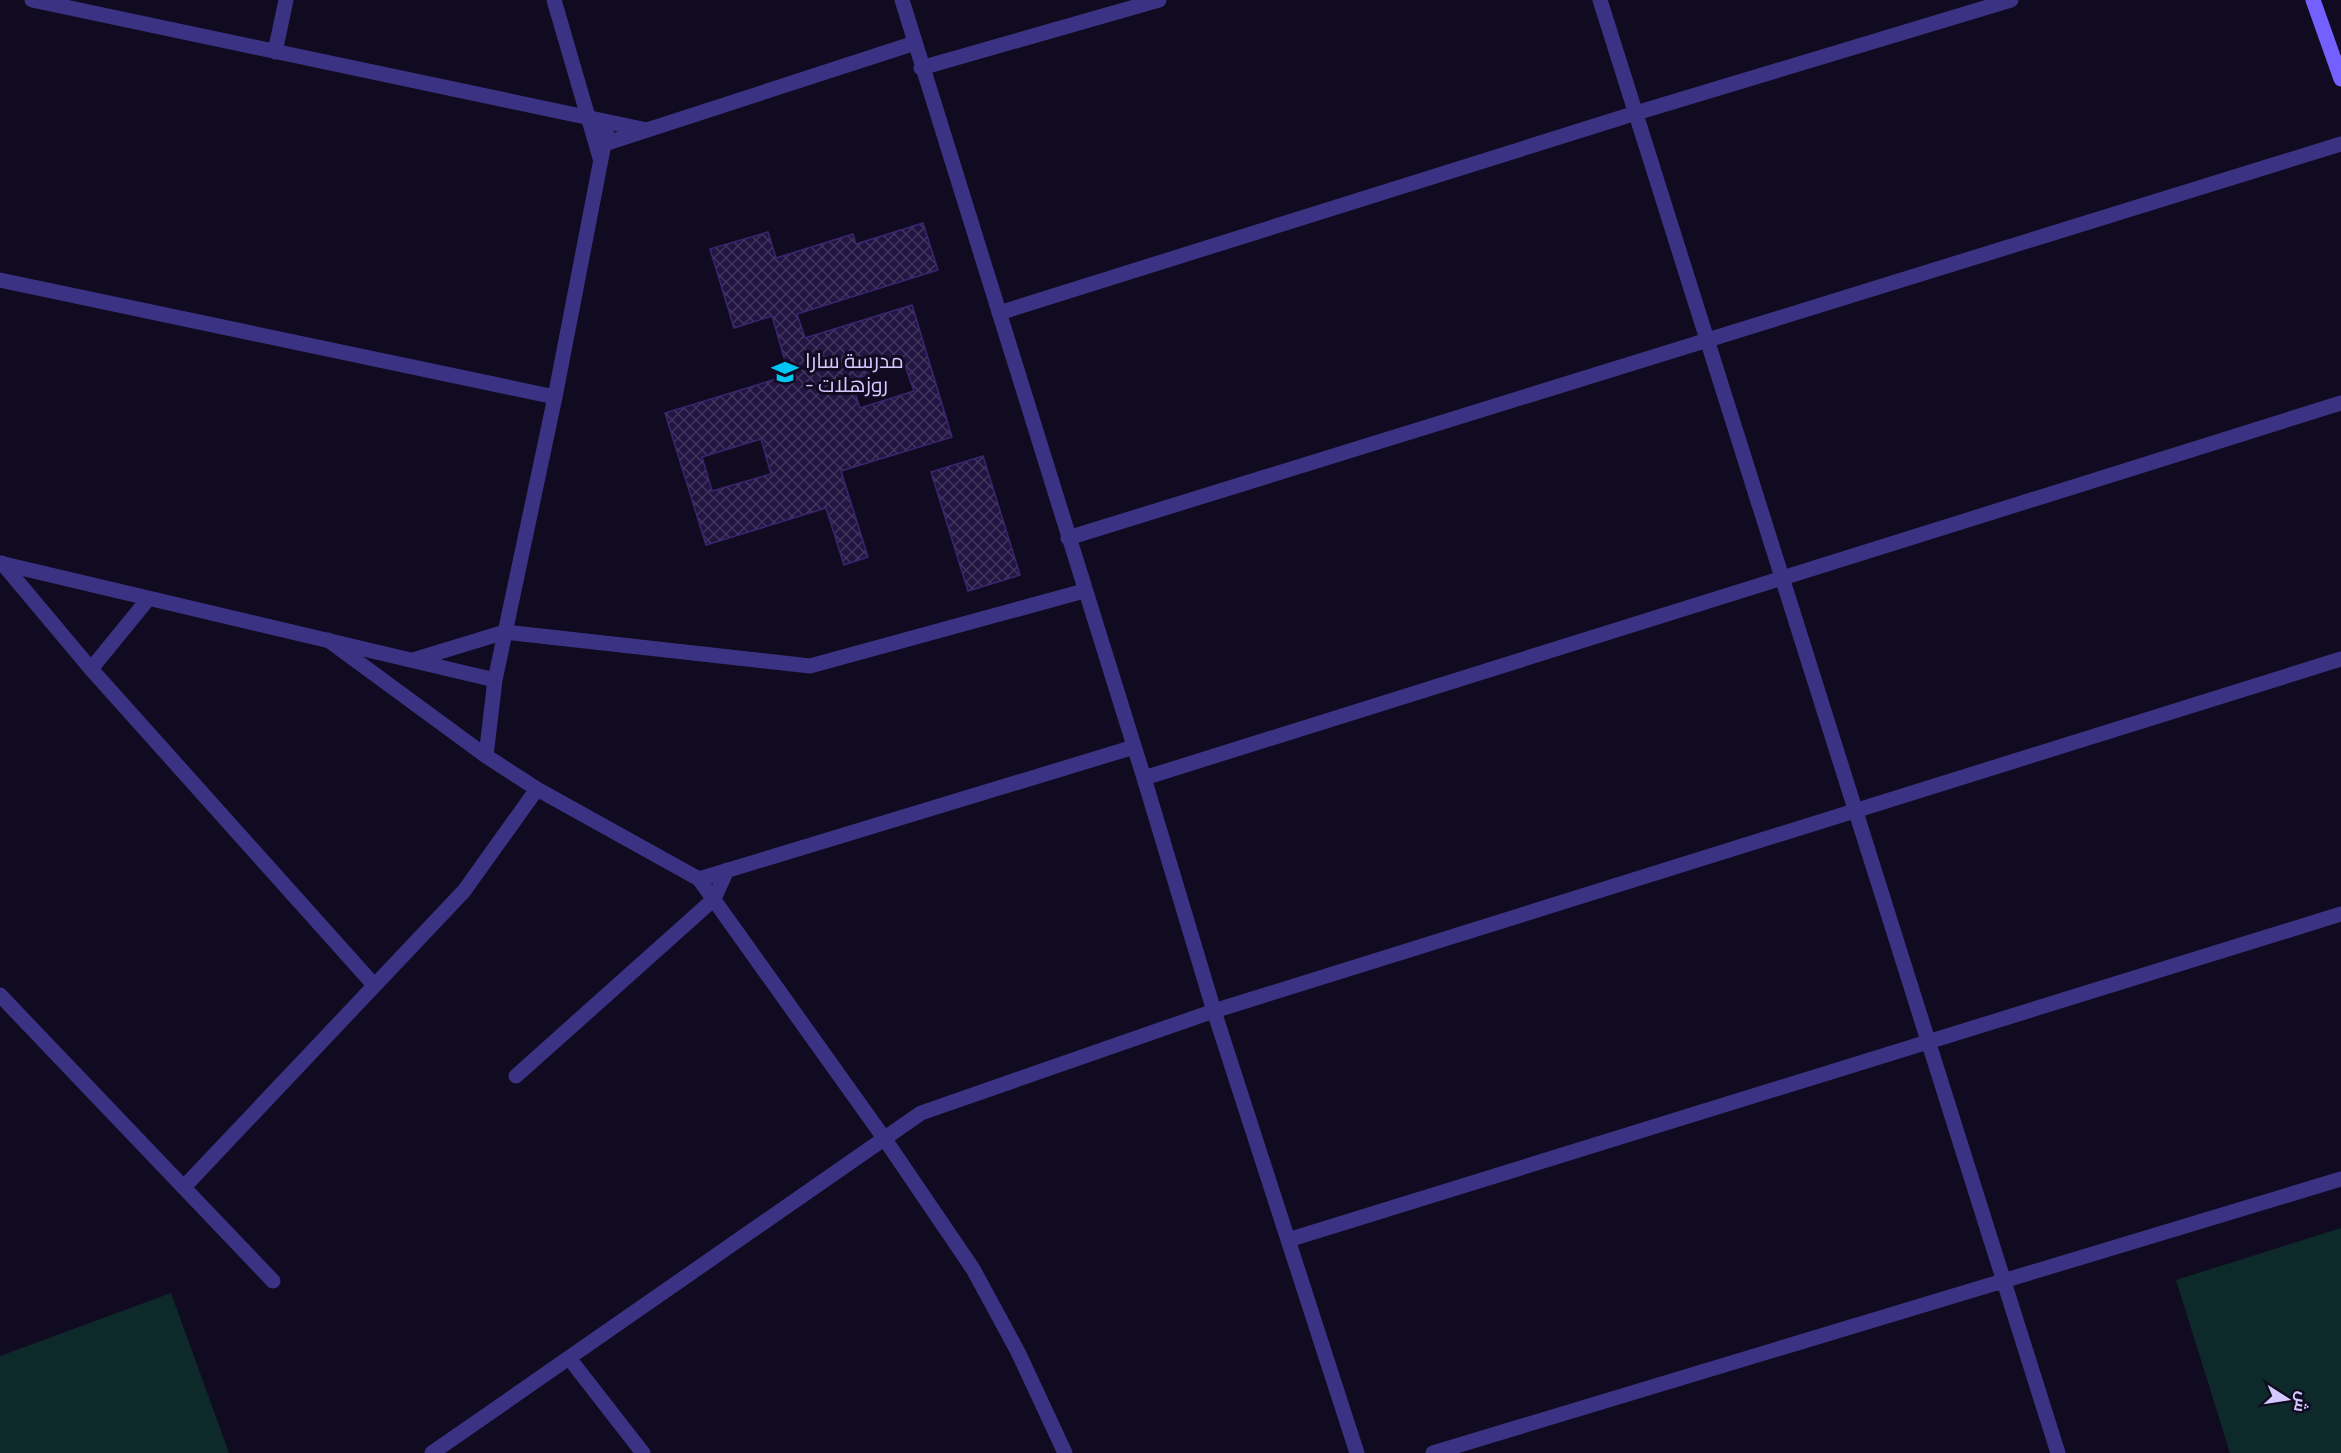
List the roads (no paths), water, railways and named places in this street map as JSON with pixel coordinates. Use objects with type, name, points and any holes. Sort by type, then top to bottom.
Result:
[{"type":"main road","points":[[2313,0],[2341,79]]},
{"type":"street","points":[[32,0],[647,130]]},
{"type":"street","points":[[275,52],[286,0]]},
{"type":"street","points":[[554,0],[600,160]]},
{"type":"street","points":[[902,0],[921,68],[1144,778],[1214,1011],[1357,1453]]},
{"type":"street","points":[[921,68],[1159,0]]},
{"type":"street","points":[[1600,0],[2058,1453]]},
{"type":"street","points":[[999,314],[1636,113],[2011,0]]},
{"type":"street","points":[[604,144],[915,43]]},
{"type":"street","points":[[486,756],[495,680],[555,397],[608,123]]},
{"type":"street","points":[[1068,538],[2341,144]]},
{"type":"street","points":[[0,280],[555,397]]},
{"type":"street","points":[[1144,778],[2341,403]]},
{"type":"street","points":[[1,563],[495,680]]},
{"type":"street","points":[[1,563],[91,669],[374,985]]},
{"type":"street","points":[[413,660],[505,632],[810,666],[1084,591]]},
{"type":"street","points":[[91,669],[149,598]]},
{"type":"street","points":[[328,640],[486,756],[537,789],[699,879],[884,1138],[973,1269],[1018,1352],[1065,1453]]},
{"type":"street","points":[[432,1453],[921,1113],[1214,1011],[2341,659]]},
{"type":"street","points":[[699,879],[1134,747]]},
{"type":"street","points":[[184,1187],[464,891],[537,789]]},
{"type":"street","points":[[516,1076],[714,899],[727,870]]},
{"type":"street","points":[[1288,1240],[2341,914]]},
{"type":"street","points":[[0,995],[273,1281]]},
{"type":"street","points":[[1433,1453],[2341,1179]]},
{"type":"street","points":[[569,1358],[643,1453]]},
{"type":"place","name":"مدرسة سارا - روزهلات","points":[[785,372]]}]
